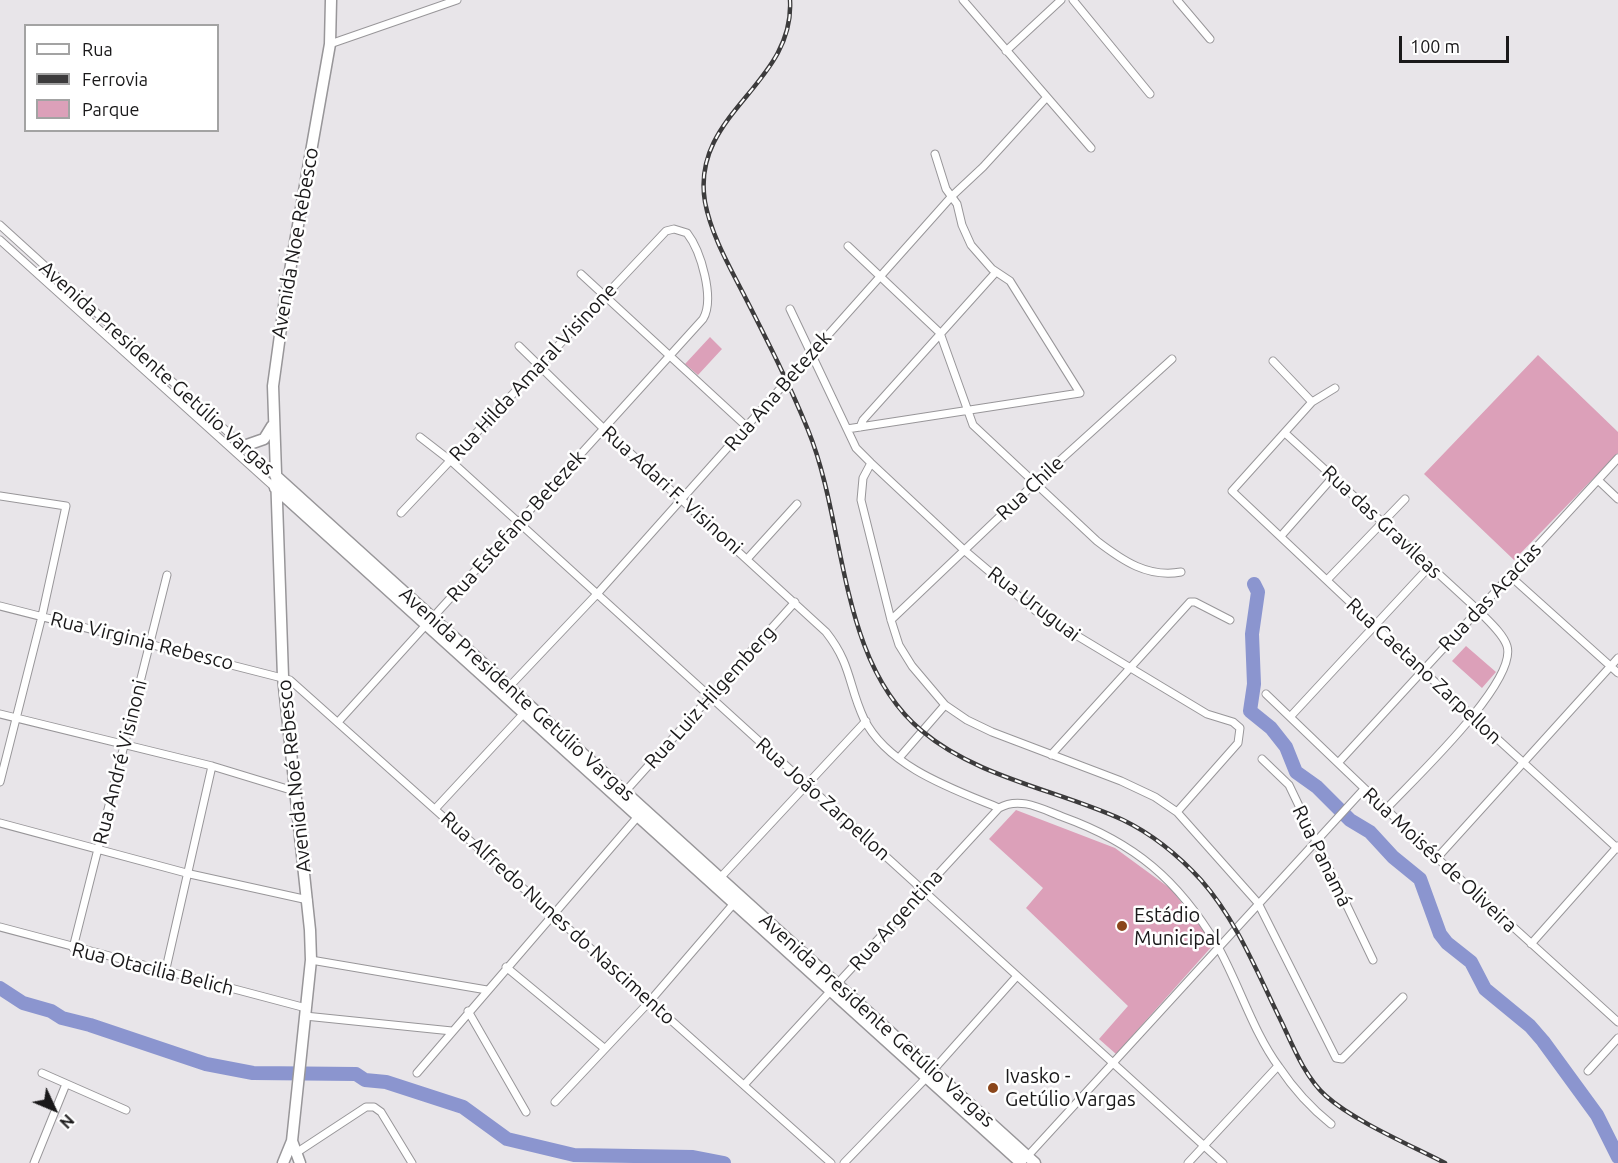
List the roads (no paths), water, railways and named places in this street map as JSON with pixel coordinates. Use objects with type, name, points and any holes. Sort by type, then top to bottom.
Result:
[{"type":"main road","name":"Avenida Noe Rebesco","points":[[275,488],[273,386],[285,298],[330,44],[331,0]]},
{"type":"main road","points":[[243,446],[264,439],[272,426]]},
{"type":"main road","name":"Avenida Presidente Getúlio Vargas","points":[[275,475],[430,622]]},
{"type":"main road","name":"Avenida Presidente Getúlio Vargas","points":[[275,488],[506,690],[1025,1162]]},
{"type":"main road","name":"Avenida Noé Rebesco","points":[[275,488],[283,677],[308,900],[311,960],[292,1141]]},
{"type":"main road","name":"Avenida Presidente Getúlio Vargas","points":[[641,813],[720,878],[737,900]]},
{"type":"main road","points":[[292,1141],[298,1158]]},
{"type":"main road","points":[[284,1163],[292,1141]]},
{"type":"street","points":[[330,44],[457,0]]},
{"type":"street","points":[[963,0],[1091,148]]},
{"type":"street","points":[[1006,51],[1061,0]]},
{"type":"street","points":[[1073,0],[1150,94]]},
{"type":"street","points":[[1177,0],[1210,39]]},
{"type":"street","name":"Rua Ana Betezek","points":[[506,690],[682,500],[810,352],[952,196],[983,167],[1047,97]]},
{"type":"street","points":[[847,429],[1080,393],[1010,281],[996,272],[971,245],[952,196],[946,189],[935,154]]},
{"type":"street","name":"Avenida Presidente Getúlio Vargas","points":[[0,225],[275,475]]},
{"type":"street","name":"Rua Hilda Amaral Visinone","points":[[401,513],[603,295],[666,231],[674,229],[687,233],[695,246],[708,293],[708,306],[703,319]]},
{"type":"street","name":"Avenida Presidente Getúlio Vargas","points":[[0,240],[275,488]]},
{"type":"street","points":[[848,246],[940,333],[973,425],[1097,541],[1120,558],[1153,574],[1181,572]]},
{"type":"street","points":[[860,427],[862,420],[996,272]]},
{"type":"street","points":[[580,274],[747,427]]},
{"type":"street","name":"Rua Uruguai","points":[[790,309],[856,448],[964,550],[1054,623],[1207,714],[1233,722],[1240,729],[1238,743],[1177,812]]},
{"type":"street","name":"Rua Estefano Betezek","points":[[339,721],[703,319]]},
{"type":"street","name":"Rua Adari F. Visinoni","points":[[519,346],[603,428],[748,558],[826,632],[847,663],[866,721]]},
{"type":"street","name":"Rua Chile","points":[[891,620],[1035,483],[1172,359]]},
{"type":"street","points":[[1273,361],[1312,402]]},
{"type":"street","points":[[155,380],[162,372]]},
{"type":"street","points":[[1285,433],[1312,402],[1335,388]]},
{"type":"street","name":"Rua das Gravileas","points":[[1285,433],[1478,610],[1504,638],[1508,647],[1508,657],[1496,686],[1473,716],[1386,809]]},
{"type":"street","name":"Rua Caetano Zarpellon","points":[[1285,433],[1232,491],[1422,671],[1618,847]]},
{"type":"street","name":"Rua João Zarpellon","points":[[420,437],[451,461],[1223,1163]]},
{"type":"street","name":"Rua das Acacias","points":[[1338,763],[1618,458]]},
{"type":"street","points":[[871,463],[863,478],[861,500],[891,620],[900,645],[912,666],[945,705],[992,732],[1121,781],[1155,797],[1177,812],[1258,903],[1333,1054],[1342,1059],[1403,997]]},
{"type":"street","points":[[1281,536],[1333,477]]},
{"type":"street","points":[[1598,480],[1618,499]]},
{"type":"street","points":[[0,496],[66,506],[42,616],[0,782]]},
{"type":"street","points":[[1327,580],[1405,499]]},
{"type":"street","points":[[748,558],[797,504]]},
{"type":"street","points":[[1290,717],[1430,566]]},
{"type":"street","name":"Rua André Visinoni","points":[[73,948],[167,575]]},
{"type":"street","points":[[1510,576],[1618,673]]},
{"type":"street","name":"Rua Luiz Hilgemberg","points":[[622,796],[795,602]]},
{"type":"street","points":[[1051,755],[1190,602],[1195,602],[1230,620]]},
{"type":"street","name":"Rua Virginia Rebesco","points":[[0,606],[283,677]]},
{"type":"street","points":[[1437,858],[1618,658]]},
{"type":"street","name":"Rua Alfredo Nunes do Nascimento","points":[[283,677],[298,686],[339,721],[831,1163]]},
{"type":"street","name":"Rua Moisés de Oliveira","points":[[1266,694],[1437,858],[1618,1022]]},
{"type":"street","points":[[899,758],[945,705]]},
{"type":"street","points":[[436,808],[527,709]]},
{"type":"street","points":[[0,714],[212,766],[294,791]]},
{"type":"street","points":[[720,878],[866,721],[899,758],[930,780],[999,808],[1008,803],[1030,805],[1076,822],[1134,850],[1172,884],[1217,946],[1278,1066],[1314,1110],[1331,1124]]},
{"type":"street","name":"Rua Panamá","points":[[1263,759],[1289,785],[1373,960]]},
{"type":"street","points":[[165,973],[190,874],[212,766]]},
{"type":"street","points":[[1025,1162],[1217,946],[1364,789]]},
{"type":"street","name":"Rua Argentina","points":[[744,1085],[999,808]]},
{"type":"street","points":[[417,1073],[468,1011],[641,813]]},
{"type":"street","points":[[0,822],[190,874],[308,900]]},
{"type":"street","points":[[1531,944],[1618,847]]},
{"type":"street","points":[[555,1102],[650,1000],[737,900]]},
{"type":"street","name":"Rua Otacilia Belich","points":[[0,927],[305,1012],[452,1031]]},
{"type":"street","points":[[311,960],[487,990]]},
{"type":"street","points":[[506,967],[604,1048]]},
{"type":"street","points":[[844,1163],[930,1074],[1017,976]]},
{"type":"street","points":[[468,1011],[526,1112]]},
{"type":"street","points":[[1588,1071],[1618,1038]]},
{"type":"street","points":[[1188,1163],[1278,1066]]},
{"type":"street","points":[[42,1072],[126,1110]]},
{"type":"street","points":[[33,1163],[66,1084]]},
{"type":"street","points":[[298,1158],[366,1107],[374,1107],[381,1112],[412,1163]]},
{"type":"waterway","points":[[1254,584],[1258,592],[1252,634],[1254,684],[1250,711],[1271,728],[1286,747],[1296,772],[1317,787],[1350,820],[1370,832],[1393,857],[1420,879],[1440,934],[1447,943],[1471,962],[1485,989],[1530,1026],[1543,1041],[1597,1115],[1618,1157]]},
{"type":"waterway","points":[[0,988],[23,1003],[51,1011],[62,1018],[90,1025],[206,1064],[253,1073],[356,1074],[365,1080],[386,1082],[463,1107],[507,1139],[574,1155],[693,1157],[724,1163]]},
{"type":"railway","points":[[790,0],[787,29],[777,55],[727,121],[713,145],[705,171],[705,202],[711,226],[721,249],[777,361],[808,430],[821,467],[859,630],[874,667],[894,702],[922,731],[944,747],[993,772],[1123,820],[1155,839],[1184,862],[1214,896],[1237,931],[1312,1081],[1326,1096],[1351,1114],[1445,1163]]},
{"type":"place","name":"Estádio Municipal","points":[[1122,926]]},
{"type":"place","name":"Ivasko - Getúlio Vargas","points":[[993,1088]]}]
